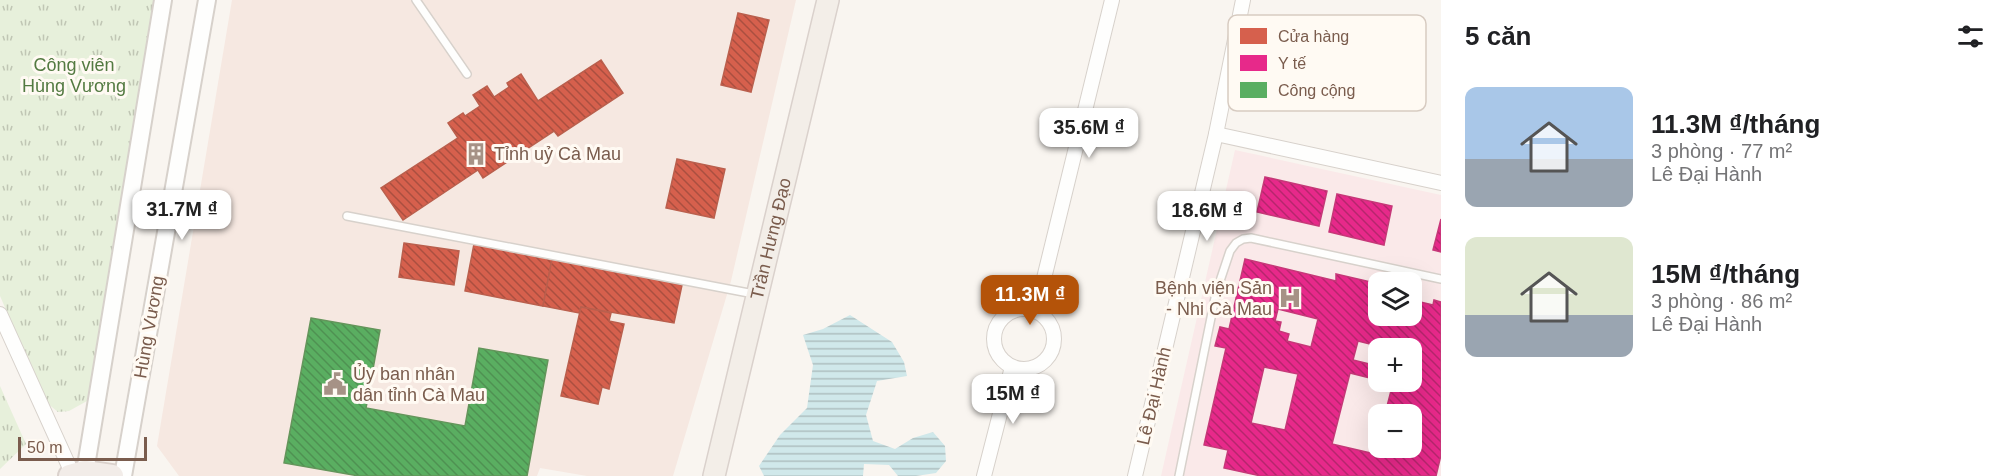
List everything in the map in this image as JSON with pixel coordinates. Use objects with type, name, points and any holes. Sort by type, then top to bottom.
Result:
[{"type":"highway","points":[[76,474],[112,476]]},
{"type":"main road","name":"Trần Hưng Đạo","points":[[714,476],[828,0]]},
{"type":"street","points":[[76,474],[163,0]]},
{"type":"street","name":"Hùng Vương","points":[[123,476],[207,0]]},
{"type":"street","points":[[1036,311],[1112,0]]},
{"type":"street","name":"Lê Đại Hành","points":[[1240,15],[1243,0]]},
{"type":"street","name":"Lê Đại Hành","points":[[1135,476],[1228,74]]},
{"type":"street","points":[[1216,134],[1441,183]]},
{"type":"street","points":[[1021,309],[1036,311],[1052,325],[1054,346],[1049,356],[1040,365],[1030,369],[1012,367],[997,353],[994,343],[995,332],[1006,315],[1021,309]]},
{"type":"street","points":[[2,322],[76,474]]},
{"type":"street","points":[[984,476],[1012,367]]},
{"type":"lane","points":[[416,0],[467,74]]},
{"type":"lane","points":[[347,216],[756,295]]},
{"type":"lane","points":[[1179,476],[1216,293],[1230,251],[1236,243],[1251,238],[1441,279]]},
{"type":"shaded area","points":[[232,0],[796,0],[731,281],[673,476],[587,476],[540,468],[537,476],[179,476],[157,446]]},
{"type":"shaded area","name":"Bệnh viện Sản - Nhi Cà Mau","points":[[1235,150],[1441,195],[1441,476],[1161,476]]},
{"type":"green space","name":"Công viên Hùng Vương","points":[[0,0],[164,0],[87,401],[69,411],[58,412],[47,403],[0,296]]},
{"type":"green space","points":[[0,386],[26,444],[0,469]]},
{"type":"water","points":[[850,315],[892,342],[904,362],[907,376],[877,381],[866,415],[873,441],[895,449],[913,438],[933,432],[945,446],[946,461],[936,473],[916,476],[898,476],[889,465],[864,464],[863,476],[764,476],[759,466],[780,435],[807,408],[813,365],[803,335],[823,329]]},
{"type":"building: Cửa hàng","points":[[738,13],[769,20],[751,92],[721,85]]},
{"type":"building: Cửa hàng","name":"Tỉnh uỷ Cà Mau","points":[[601,60],[623,93],[558,136],[554,131],[483,178],[478,170],[403,220],[381,188],[458,138],[448,123],[480,106],[473,95],[487,86],[494,97],[509,87],[507,83],[521,74],[538,101]]},
{"type":"building: Cửa hàng","points":[[677,159],[725,169],[714,218],[666,208]]},
{"type":"building: Cửa hàng","points":[[404,243],[459,251],[454,285],[399,277]]},
{"type":"building: Cửa hàng","points":[[474,244],[552,259],[543,306],[465,291]]},
{"type":"building: Cửa hàng","points":[[552,259],[682,285],[674,323],[581,307],[579,313],[543,306]]},
{"type":"building: Cửa hàng","points":[[581,307],[611,313],[609,321],[624,324],[609,389],[602,387],[598,404],[561,396]]},
{"type":"building: Y tế","points":[[1265,177],[1327,191],[1319,226],[1257,212]]},
{"type":"building: Y tế","points":[[1337,194],[1392,206],[1384,245],[1329,232]]},
{"type":"building: Y tế","points":[[1441,219],[1441,252],[1433,250]]},
{"type":"building: Y tế","points":[[1245,259],[1336,281],[1336,274],[1368,281],[1368,326],[1422,326],[1422,302],[1433,305],[1434,300],[1441,302],[1441,455],[1436,476],[1261,476],[1224,468],[1228,450],[1204,445],[1226,348],[1215,346],[1220,327],[1229,329]],"holes":[[[1278,309],[1318,319],[1311,347],[1287,341],[1289,334],[1279,331],[1281,322],[1275,321]],[[1368,338],[1422,338],[1422,392],[1391,392],[1388,404],[1422,404],[1422,458],[1368,458],[1368,452],[1332,444],[1350,373],[1368,378],[1368,364],[1353,360],[1358,341],[1368,344]],[[1264,367],[1298,374],[1285,430],[1251,423]]]},
{"type":"building: Công cộng","name":"Ủy ban nhân dân tỉnh Cà Mau","points":[[311,318],[380,330],[366,408],[465,426],[479,348],[548,360],[527,476],[359,476],[284,463]]},
{"type":"place","name":"Tỉnh uỷ Cà Mau","points":[[476,154]]},
{"type":"place","name":"Bệnh viện Sản - Nhi Cà Mau","points":[[1290,298]]},
{"type":"place","name":"Ủy ban nhân dân tỉnh Cà Mau","points":[[335,384]]}]
